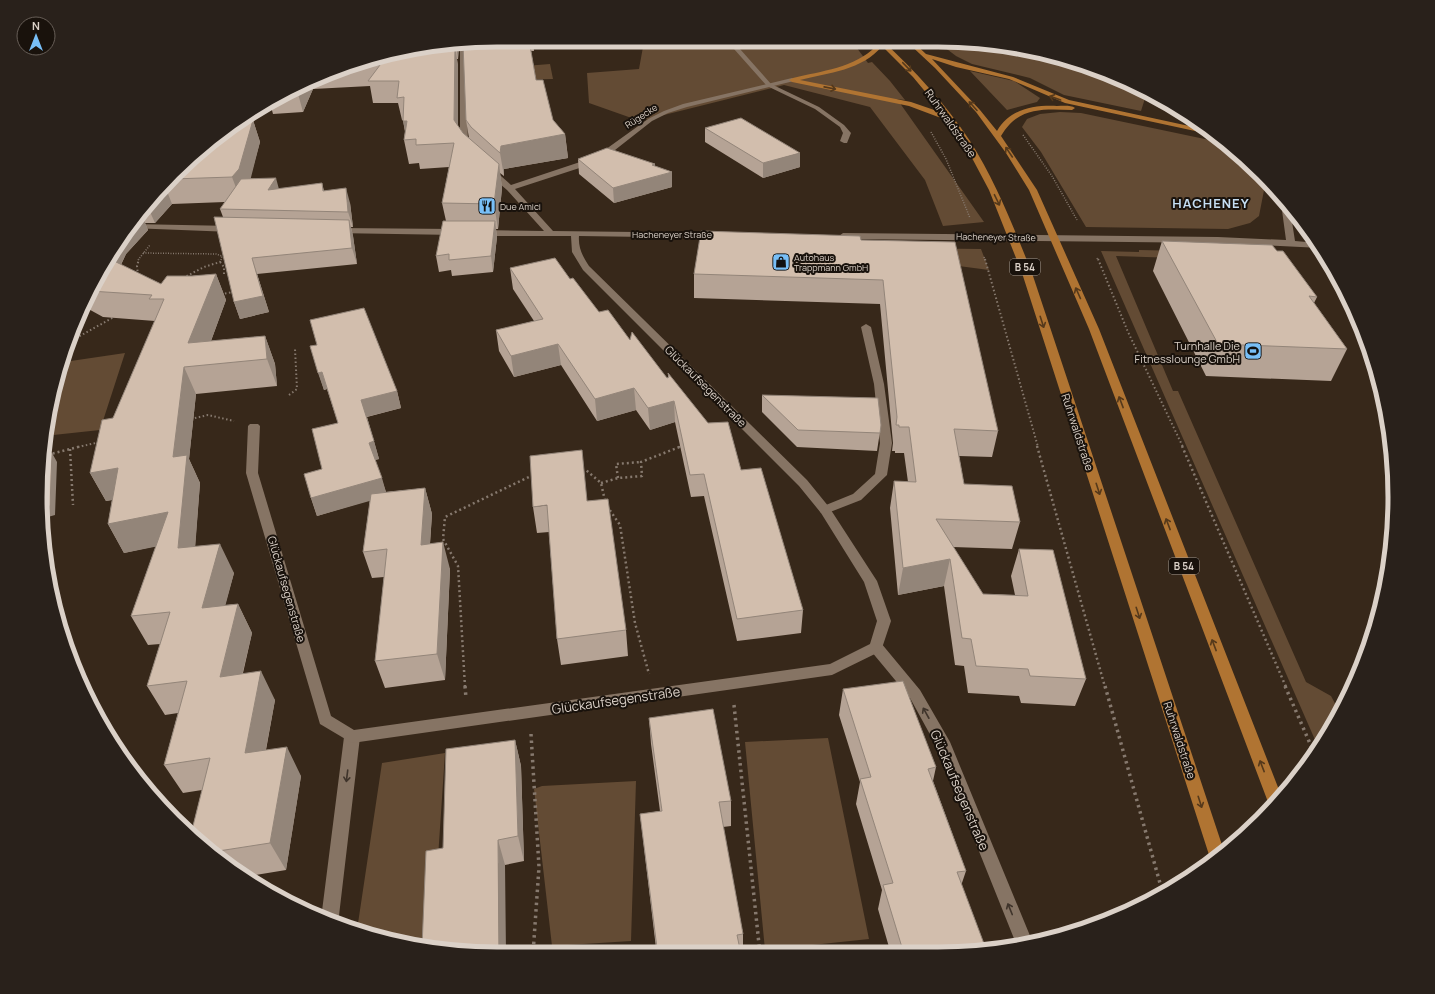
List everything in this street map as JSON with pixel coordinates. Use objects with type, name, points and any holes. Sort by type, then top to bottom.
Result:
[{"type":"highway","points":[[792,80],[840,68],[867,57],[878,47]]},
{"type":"highway","name":"Ruhrwaldstraße","points":[[885,47],[925,86],[967,142],[1009,225],[1027,273],[1215,851]]},
{"type":"highway","name":"Ruhrwaldstraße","points":[[916,47],[968,100],[998,136],[1033,190],[1094,329],[1274,796]]},
{"type":"highway","points":[[919,50],[943,61],[1025,83],[1054,98],[1198,130]]},
{"type":"highway","points":[[792,80],[911,104],[940,114],[952,121]]},
{"type":"highway","points":[[998,136],[1002,127],[1010,118],[1032,109],[1054,107],[1107,111]]},
{"type":"street","points":[[735,47],[769,85],[828,116],[842,126],[847,134],[844,141]]},
{"type":"street","points":[[462,49],[460,62],[464,143],[471,153]]},
{"type":"street","name":"Rügecke","points":[[510,188],[598,160],[650,120],[666,112],[684,106],[792,80]]},
{"type":"street","points":[[482,163],[510,188],[551,234]]},
{"type":"street","points":[[1286,213],[1291,243]]},
{"type":"street","points":[[138,226],[244,229]]},
{"type":"street","name":"Hacheneyer Straße","points":[[325,231],[724,235]]},
{"type":"street","name":"Glückaufsegenstraße","points":[[254,426],[252,473],[325,720],[352,738],[832,669],[876,647],[884,621],[870,581],[825,510],[803,483],[586,268],[578,255],[574,244],[575,234]]},
{"type":"street","name":"Hacheneyer Straße","points":[[833,236],[1130,238],[1291,243],[1311,245]]},
{"type":"street","points":[[825,510],[857,497],[881,475],[886,443],[879,384],[866,327]]},
{"type":"street","name":"Glückaufsegenstraße","points":[[876,647],[915,694],[945,748],[1022,939]]},
{"type":"street","points":[[331,915],[352,738]]},
{"type":"path","points":[[911,104],[912,111],[924,121],[943,153],[962,195],[972,222]]},
{"type":"path","points":[[1019,129],[1037,152],[1057,184],[1079,225]]},
{"type":"path","points":[[141,279],[136,270],[138,262],[143,253],[166,227]]},
{"type":"path","points":[[143,253],[220,255],[222,256],[220,262]]},
{"type":"path","points":[[1094,253],[1128,332],[1176,432],[1312,747]]},
{"type":"path","points":[[984,256],[1161,888]]},
{"type":"path","points":[[220,262],[224,267],[224,275]]},
{"type":"path","points":[[181,279],[204,267],[220,262]]},
{"type":"path","points":[[220,294],[240,291]]},
{"type":"path","points":[[76,339],[116,316]]},
{"type":"path","points":[[289,395],[297,390],[295,349]]},
{"type":"path","points":[[185,420],[208,415],[254,426]]},
{"type":"path","points":[[49,454],[101,442]]},
{"type":"path","points":[[618,478],[616,464],[641,462],[678,446],[686,445]]},
{"type":"path","points":[[70,449],[73,505]]},
{"type":"path","points":[[601,483],[618,478],[642,476],[641,462]]},
{"type":"path","points":[[579,471],[586,470],[601,483],[603,499],[620,524],[635,623],[646,658],[650,678]]},
{"type":"path","points":[[466,704],[458,566],[443,539],[446,517],[530,475],[537,475]]},
{"type":"path","points":[[732,684],[759,947]]},
{"type":"path","points":[[529,712],[539,867],[533,947]]},
{"type":"shaded area","points":[[643,47],[856,47],[868,63],[872,62],[905,100],[897,99],[984,222],[943,226],[925,180],[870,107],[784,85],[640,121],[589,103],[587,73],[639,69]]},
{"type":"shaded area","points":[[944,47],[997,51],[1054,62],[1110,81],[1145,97],[1141,111],[1064,95],[1030,78],[972,64],[956,56]]},
{"type":"shaded area","points":[[550,64],[553,79],[506,80],[525,66]]},
{"type":"shaded area","points":[[970,71],[1014,81],[1040,98],[1037,102],[1007,110]]},
{"type":"shaded area","points":[[1060,112],[1081,113],[1213,141],[1235,159],[1264,188],[1259,216],[1250,223],[1228,229],[1086,227],[1041,152],[1022,127],[1027,119],[1040,114]]},
{"type":"shaded area","points":[[895,248],[981,249],[989,270],[951,265]]},
{"type":"shaded area","points":[[1139,250],[1285,253],[1291,262],[1116,256],[1173,391],[1178,391],[1306,682],[1331,696],[1336,706],[1316,741],[1101,251],[1139,252]]},
{"type":"shaded area","points":[[125,353],[100,430],[51,435],[62,381],[68,361]]},
{"type":"shaded area","points":[[828,738],[869,939],[793,947],[765,947],[745,742]]},
{"type":"shaded area","points":[[445,753],[432,942],[381,932],[358,925],[382,763]]},
{"type":"shaded area","points":[[636,781],[631,941],[552,946],[534,789],[542,786]]},
{"type":"building","points":[[530,47],[536,80],[543,80],[553,120],[565,134],[501,146],[500,153],[471,127],[466,120],[463,48]]},
{"type":"building","points":[[455,49],[454,120],[463,133],[499,164],[494,204],[442,203],[454,143],[416,145],[416,139],[404,140],[407,121],[403,121],[404,97],[397,98],[399,81],[368,81],[380,65],[370,65],[409,56]]},
{"type":"building","points":[[741,118],[800,153],[763,163],[705,128]]},
{"type":"building","points":[[253,120],[239,169],[232,177],[179,179],[223,140]]},
{"type":"building","points":[[607,148],[655,164],[652,165],[672,172],[613,188],[578,159]]},
{"type":"building","points":[[276,178],[268,190],[322,183],[323,191],[346,188],[348,212],[220,209],[241,179]]},
{"type":"building","points":[[214,217],[349,220],[352,248],[252,258],[263,296],[234,302]]},
{"type":"building","points":[[443,221],[495,221],[491,256],[449,260],[449,254],[436,256]]},
{"type":"building","points":[[701,231],[860,236],[861,240],[955,242],[998,431],[954,429],[964,484],[1012,486],[1020,522],[936,519],[983,594],[1028,596],[1019,549],[1053,550],[1086,679],[1030,676],[1028,669],[976,666],[971,639],[962,638],[950,559],[903,568],[894,481],[916,482],[909,427],[899,427],[899,425],[896,425],[897,417],[883,280],[694,274]]},
{"type":"building","points":[[1162,241],[1272,245],[1277,251],[1283,251],[1317,297],[1309,296],[1347,349],[1218,344]]},
{"type":"building","points":[[555,258],[570,279],[573,278],[599,312],[608,310],[630,340],[632,332],[667,378],[669,377],[668,373],[708,423],[728,422],[741,470],[761,468],[803,610],[737,619],[704,474],[690,475],[674,401],[648,408],[634,388],[595,399],[558,344],[511,356],[496,330],[543,319],[510,268]]},
{"type":"building","points":[[114,261],[161,284],[167,276],[216,274],[188,343],[265,336],[267,359],[184,367],[173,457],[187,455],[178,548],[220,544],[202,608],[238,604],[220,677],[261,671],[245,753],[287,747],[270,843],[219,851],[193,828],[210,758],[164,765],[187,681],[147,686],[170,612],[131,616],[168,512],[108,524],[118,468],[90,473],[102,420],[113,418],[164,299],[149,299],[152,295],[97,291]]},
{"type":"building","points":[[364,308],[397,391],[361,400],[374,441],[369,443],[382,478],[311,498],[304,474],[322,469],[312,429],[338,423],[322,372],[318,373],[310,346],[317,345],[310,320]]},
{"type":"building","points":[[762,395],[878,398],[881,425],[880,433],[798,430]]},
{"type":"building","points":[[582,450],[587,501],[608,499],[626,630],[557,639],[547,505],[533,507],[530,456]]},
{"type":"building","points":[[52,453],[50,506],[47,507],[48,468],[49,454]]},
{"type":"building","points":[[425,488],[421,545],[443,542],[437,654],[375,661],[387,549],[363,552],[371,494]]},
{"type":"building","points":[[903,681],[936,767],[928,769],[966,871],[957,872],[984,944],[902,947],[883,885],[893,883],[860,779],[871,777],[843,689]]},
{"type":"building","points":[[713,709],[731,801],[719,802],[743,934],[737,935],[740,947],[657,947],[640,814],[662,811],[649,718]]},
{"type":"building","points":[[515,740],[518,836],[498,840],[499,947],[468,946],[422,940],[426,851],[443,848],[446,749]]},
{"type":"place","name":"Due Amici","points":[[487,206]]},
{"type":"place","name":"Autohaus Trappmann GmbH","points":[[781,262]]},
{"type":"place","name":"Turnhalle Die Fitnesslounge GmbH","points":[[1253,351]]},
{"type":"district","name":"HACHENEY","points":[[1211,203]]}]
